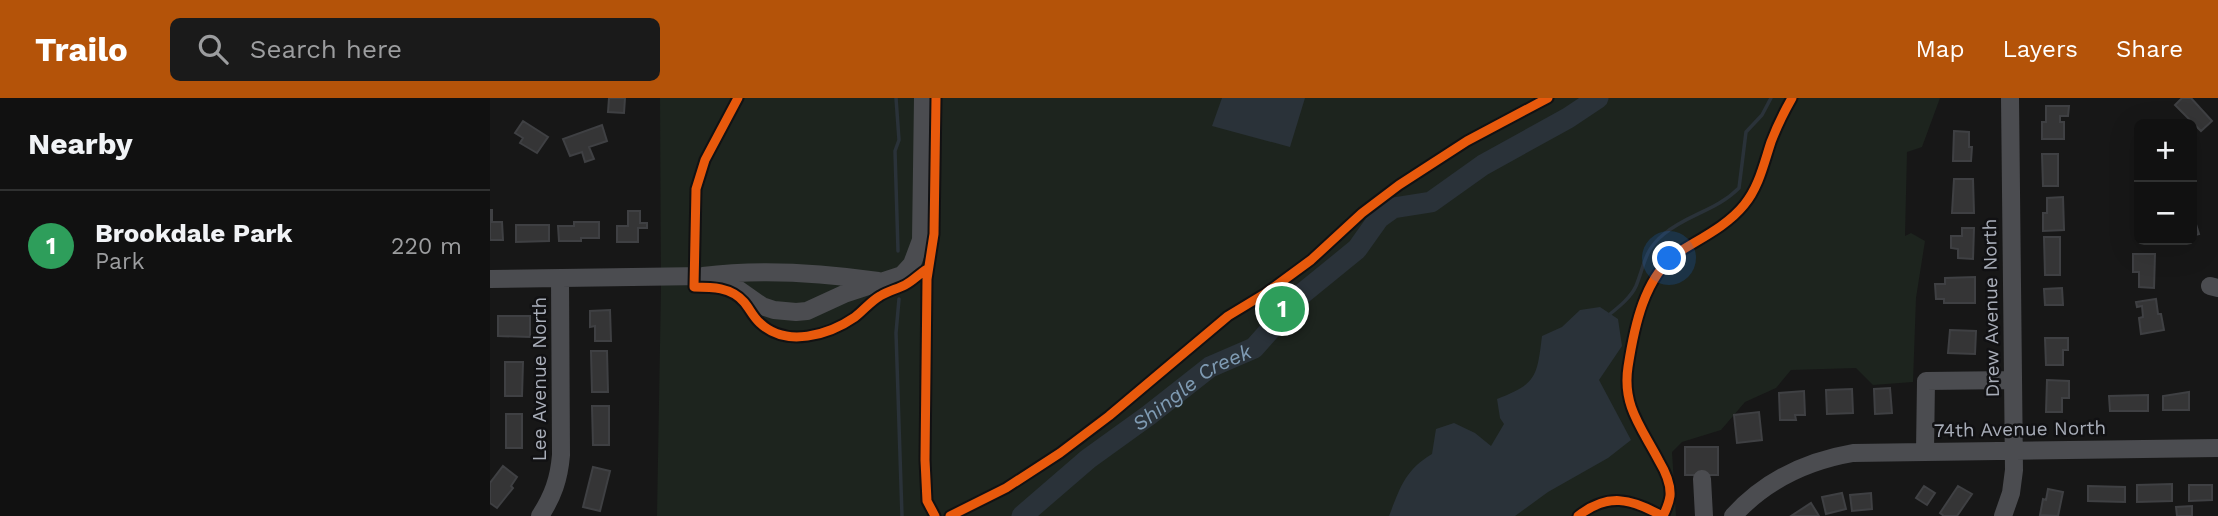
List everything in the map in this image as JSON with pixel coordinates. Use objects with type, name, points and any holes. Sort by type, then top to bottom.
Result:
[{"type":"street","points":[[703,276],[729,283],[762,306],[796,312],[902,275],[908,270],[921,240],[923,98]]},
{"type":"street","name":"Drew Avenue North","points":[[2003,516],[2014,480],[2015,450],[2010,98]]},
{"type":"street","points":[[490,279],[755,273],[827,274],[886,282]]},
{"type":"street","points":[[750,297],[748,285],[755,273]]},
{"type":"street","points":[[827,274],[836,285],[834,298]]},
{"type":"street","name":"Lee Avenue North","points":[[540,516],[559,477],[561,455],[560,279]]},
{"type":"street","points":[[1925,451],[1926,382],[2013,380]]},
{"type":"street","name":"74th Avenue North","points":[[1733,516],[1756,493],[1782,476],[1824,459],[1853,453],[2218,448]]},
{"type":"street","points":[[1702,479],[1704,516]]},
{"type":"shaded area","points":[[660,98],[1940,98],[1922,147],[1907,152],[1905,236],[1911,233],[1925,241],[1916,298],[1913,382],[1873,385],[1856,368],[1791,370],[1776,388],[1745,402],[1721,430],[1682,442],[1672,452],[1676,516],[657,516],[661,288]]},
{"type":"shaded area","points":[[1222,98],[1305,98],[1290,147],[1212,126]]},
{"type":"shaded area","points":[[1600,307],[1618,319],[1622,346],[1599,380],[1631,440],[1608,458],[1548,492],[1515,516],[1389,516],[1409,473],[1432,454],[1436,429],[1454,423],[1475,433],[1491,446],[1504,424],[1500,418],[1497,399],[1520,388],[1533,377],[1542,336],[1562,327],[1580,310]]},
{"type":"building","points":[[609,98],[625,98],[624,113],[608,112]]},
{"type":"building","points":[[2182,98],[2191,98],[2212,121],[2201,131],[2197,127],[2197,119],[2189,119],[2175,105]]},
{"type":"building","points":[[2046,106],[2069,106],[2068,116],[2060,116],[2060,122],[2064,122],[2064,139],[2042,139]]},
{"type":"building","points":[[523,121],[548,137],[537,153],[520,143],[523,138],[515,133]]},
{"type":"building","points":[[602,125],[607,141],[589,147],[594,159],[585,162],[582,152],[570,156],[563,139]]},
{"type":"building","points":[[1954,131],[1969,132],[1971,161],[1953,161]]},
{"type":"building","points":[[2042,154],[2058,154],[2058,186],[2043,186]]},
{"type":"building","points":[[1954,179],[1973,179],[1974,213],[1952,213]]},
{"type":"building","points":[[2063,197],[2064,230],[2043,231],[2043,213],[2047,213],[2047,198]]},
{"type":"building","points":[[490,210],[492,222],[502,222],[503,240],[490,240]]},
{"type":"building","points":[[628,211],[640,211],[640,223],[647,223],[647,228],[638,228],[638,242],[617,242],[617,226],[628,226]]},
{"type":"building","points":[[574,222],[599,222],[599,238],[559,241],[558,226],[574,226]]},
{"type":"building","points":[[516,225],[549,225],[549,241],[516,242]]},
{"type":"building","points":[[1962,228],[1974,228],[1973,259],[1958,258],[1958,249],[1951,248],[1951,236],[1962,236]]},
{"type":"building","points":[[2044,237],[2060,237],[2060,275],[2045,275]]},
{"type":"building","points":[[2133,254],[2155,254],[2154,288],[2139,287],[2139,272],[2133,272]]},
{"type":"building","points":[[1975,277],[1975,303],[1944,303],[1944,299],[1936,299],[1935,284],[1945,284],[1945,278]]},
{"type":"building","points":[[2062,288],[2063,305],[2045,305],[2044,289]]},
{"type":"building","points":[[2156,299],[2164,330],[2141,334],[2139,318],[2143,317],[2142,306],[2137,307],[2136,302]]},
{"type":"building","points":[[610,310],[611,341],[595,341],[595,326],[590,327],[590,311]]},
{"type":"building","points":[[498,316],[530,316],[530,337],[498,336]]},
{"type":"building","points":[[1950,330],[1976,331],[1975,354],[1948,353]]},
{"type":"building","points":[[2045,338],[2068,338],[2068,350],[2063,350],[2063,365],[2046,365]]},
{"type":"building","points":[[591,351],[607,351],[608,392],[592,392]]},
{"type":"building","points":[[505,362],[523,362],[522,396],[505,396]]},
{"type":"building","points":[[2047,380],[2069,381],[2069,398],[2062,398],[2062,412],[2046,412]]},
{"type":"building","points":[[1890,388],[1892,413],[1875,414],[1874,389]]},
{"type":"building","points":[[1852,389],[1853,413],[1827,414],[1826,390]]},
{"type":"building","points":[[1804,391],[1805,415],[1795,415],[1796,420],[1780,420],[1779,393]]},
{"type":"building","points":[[2189,392],[2189,410],[2163,410],[2163,396]]},
{"type":"building","points":[[2148,395],[2148,411],[2110,411],[2109,396]]},
{"type":"building","points":[[592,406],[609,406],[609,445],[593,445]]},
{"type":"building","points":[[1759,412],[1762,440],[1737,443],[1734,415]]},
{"type":"building","points":[[506,414],[522,414],[522,448],[506,448]]},
{"type":"building","points":[[1685,447],[1718,447],[1718,475],[1685,475]]},
{"type":"building","points":[[503,466],[517,477],[511,486],[513,488],[497,508],[490,503],[490,483]]},
{"type":"building","points":[[593,467],[610,471],[600,511],[583,507]]},
{"type":"building","points":[[2172,484],[2172,501],[2137,502],[2137,485]]},
{"type":"building","points":[[2189,485],[2212,485],[2212,500],[2189,501]]},
{"type":"building","points":[[1924,486],[1935,493],[1927,505],[1916,498]]},
{"type":"building","points":[[1958,486],[1972,494],[1957,516],[1944,516],[1940,513]]},
{"type":"building","points":[[2088,486],[2125,487],[2125,502],[2088,501]]},
{"type":"building","points":[[2048,489],[2063,492],[2058,516],[2040,515]]},
{"type":"building","points":[[1842,493],[1846,509],[1826,514],[1822,497]]},
{"type":"building","points":[[1871,493],[1872,509],[1852,511],[1850,495]]},
{"type":"building","points":[[1811,503],[1819,516],[1791,516]]},
{"type":"building","points":[[2192,506],[2192,516],[2177,516],[2176,507]]},
{"type":"waterway","points":[[896,98],[899,140],[895,151],[898,251]]},
{"type":"waterway","name":"Shingle Creek","points":[[1022,516],[1088,459],[1210,367],[1254,348],[1303,293],[1357,249],[1379,218],[1393,208],[1431,202],[1483,165],[1568,118],[1598,98]]},
{"type":"waterway","points":[[1610,314],[1634,290],[1646,258],[1657,240],[1673,227],[1721,202],[1739,188],[1746,132],[1762,115],[1771,98]]},
{"type":"waterway","points":[[899,299],[896,333],[902,516]]},
{"type":"cycle path","points":[[738,98],[705,160],[696,189],[694,287],[733,293],[770,331],[795,337],[808,336],[845,323],[877,298],[908,283],[927,269]]},
{"type":"cycle path","points":[[935,516],[927,501],[925,460],[927,279],[934,234],[936,98]]},
{"type":"cycle path","points":[[950,516],[1006,488],[1060,453],[1109,416],[1228,316],[1266,293],[1311,260],[1362,213],[1399,185],[1467,141],[1548,98]]},
{"type":"cycle path","points":[[1663,516],[1670,496],[1669,482],[1635,416],[1628,394],[1628,367],[1638,320],[1649,289],[1667,262],[1730,219],[1754,191],[1771,142],[1792,98]]},
{"type":"cycle path","points":[[1578,516],[1609,501],[1640,505],[1662,516]]},
{"type":"place","name":"Brookdale Park","points":[[1282,309]]}]
